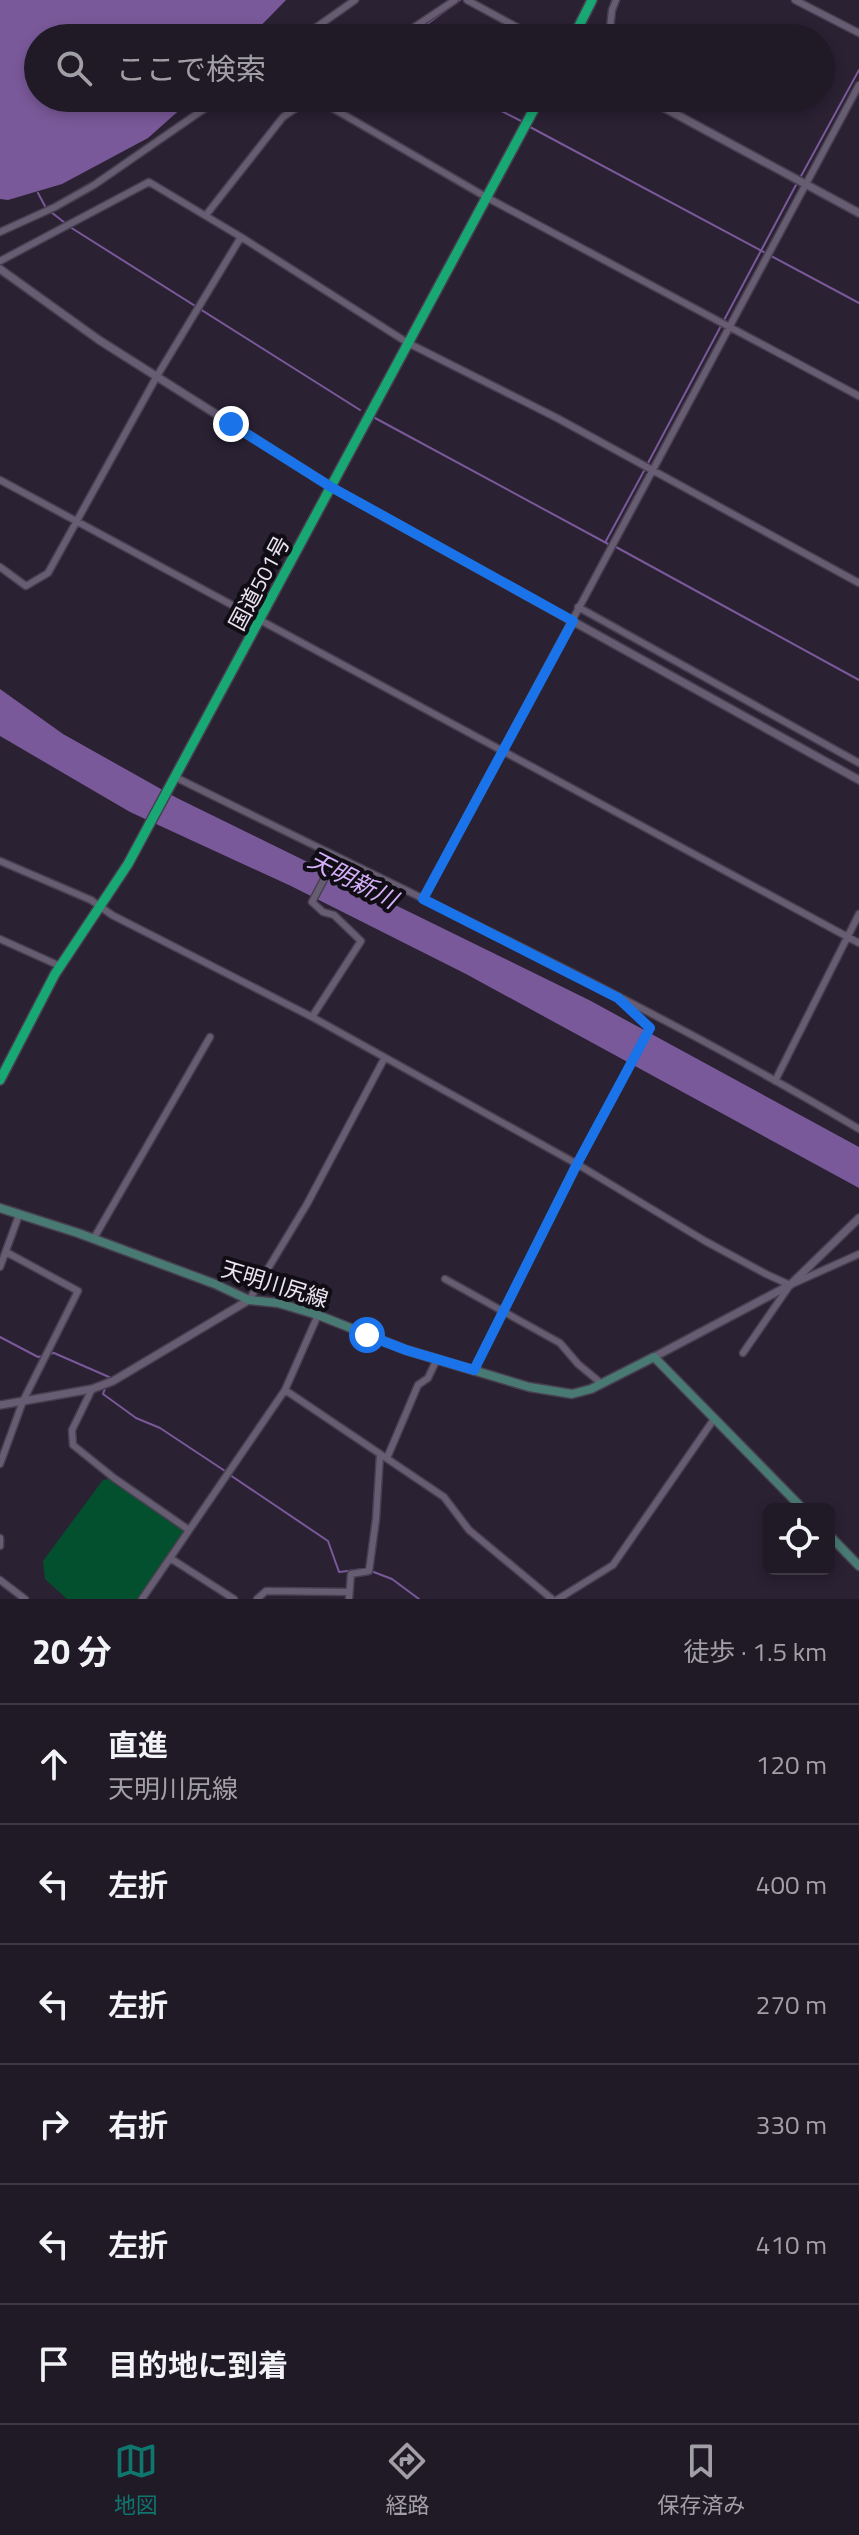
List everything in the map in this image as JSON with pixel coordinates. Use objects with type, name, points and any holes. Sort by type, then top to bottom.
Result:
[{"type":"highway","points":[[580,24],[592,0]]},
{"type":"highway","name":"国道501号","points":[[0,1080],[60,966],[149,826],[532,112]]},
{"type":"main road","name":"天明川尻線","points":[[0,1208],[94,1238],[249,1300],[278,1303],[318,1315],[406,1350],[529,1387],[572,1394],[602,1384],[654,1357]]},
{"type":"main road","points":[[654,1357],[797,1503]]},
{"type":"main road","points":[[835,1541],[859,1566]]},
{"type":"street","points":[[321,24],[355,0]]},
{"type":"street","points":[[419,24],[455,0]]},
{"type":"street","points":[[467,0],[511,24]]},
{"type":"street","points":[[610,24],[616,0]]},
{"type":"street","points":[[798,1],[859,33]]},
{"type":"street","points":[[423,899],[859,85]]},
{"type":"street","points":[[0,232],[94,185],[200,112]]},
{"type":"street","points":[[206,215],[283,117],[291,112]]},
{"type":"street","points":[[337,112],[486,197],[859,396]]},
{"type":"street","points":[[672,112],[859,213]]},
{"type":"street","points":[[0,261],[149,182],[408,343],[557,418],[859,583]]},
{"type":"street","points":[[0,567],[26,586],[48,573],[157,376],[241,237]]},
{"type":"street","points":[[1,271],[99,340],[331,487],[859,780]]},
{"type":"street","points":[[0,480],[859,943]]},
{"type":"street","points":[[578,607],[859,763]]},
{"type":"street","points":[[173,779],[423,899],[618,998],[859,1129]]},
{"type":"street","points":[[0,861],[91,900],[112,915],[312,1017],[577,1164],[705,1241],[790,1285]]},
{"type":"street","points":[[312,1017],[361,941],[334,915],[323,912],[312,902],[331,866],[359,877],[369,874]]},
{"type":"street","points":[[775,1081],[859,914]]},
{"type":"street","points":[[0,939],[60,966]]},
{"type":"street","points":[[474,1370],[577,1164],[650,1028],[618,998]]},
{"type":"street","points":[[94,1238],[210,1037]]},
{"type":"street","points":[[0,1405],[92,1389],[121,1377],[249,1300],[307,1204],[384,1059]]},
{"type":"street","points":[[0,1267],[19,1215]]},
{"type":"street","points":[[743,1353],[790,1285],[859,1218]]},
{"type":"street","points":[[0,1464],[23,1401],[78,1291],[6,1252]]},
{"type":"street","points":[[654,1357],[790,1285],[859,1254]]},
{"type":"street","points":[[445,1279],[560,1343],[578,1364],[602,1384]]},
{"type":"street","points":[[142,1599],[285,1390],[318,1315]]},
{"type":"street","points":[[257,1599],[266,1591],[349,1596],[351,1574],[369,1571],[384,1457],[418,1385],[428,1378],[437,1359]]},
{"type":"street","points":[[92,1389],[72,1430],[73,1445],[189,1530]]},
{"type":"street","points":[[285,1390],[444,1497],[469,1530],[555,1599],[613,1565],[714,1419]]},
{"type":"street","points":[[0,1538],[0,1546]]},
{"type":"street","points":[[170,1558],[234,1599]]},
{"type":"street","points":[[0,1580],[25,1599]]},
{"type":"green space","points":[[108,1479],[186,1530],[139,1599],[67,1599],[45,1579],[43,1561],[103,1480]]},
{"type":"shaded area","points":[[0,0],[286,0],[263,24],[24,24],[24,112],[177,112],[148,138],[62,184],[8,200],[0,199]]},
{"type":"shaded area","points":[[0,689],[63,734],[177,798],[589,1000],[859,1147],[859,1188],[466,974],[291,886],[130,812],[0,736]]},
{"type":"waterway","points":[[427,24],[460,0]]},
{"type":"waterway","points":[[800,178],[859,70]]},
{"type":"waterway","points":[[503,112],[521,121]]},
{"type":"waterway","points":[[530,127],[859,303]]},
{"type":"waterway","points":[[648,463],[797,183]]},
{"type":"waterway","points":[[38,193],[46,208]]},
{"type":"waterway","points":[[51,212],[65,223]]},
{"type":"waterway","points":[[70,227],[360,410]]},
{"type":"waterway","points":[[375,418],[610,545]]},
{"type":"waterway","points":[[606,541],[645,469]]},
{"type":"waterway","points":[[616,547],[859,680]]},
{"type":"waterway","points":[[0,1337],[38,1357],[42,1356]]},
{"type":"waterway","points":[[48,1354],[54,1353],[109,1377],[108,1380]]},
{"type":"waterway","points":[[106,1386],[103,1394],[136,1418],[160,1428],[225,1471]]},
{"type":"waterway","points":[[230,1475],[328,1541],[339,1572],[365,1569]]},
{"type":"waterway","points":[[371,1571],[392,1579],[419,1599]]},
{"type":"route","points":[[231,424],[331,487],[573,621],[423,899],[618,998],[650,1028],[577,1164],[474,1370],[367,1335]]},
{"type":"water label","name":"天明新川","points":[[353,879]]}]
